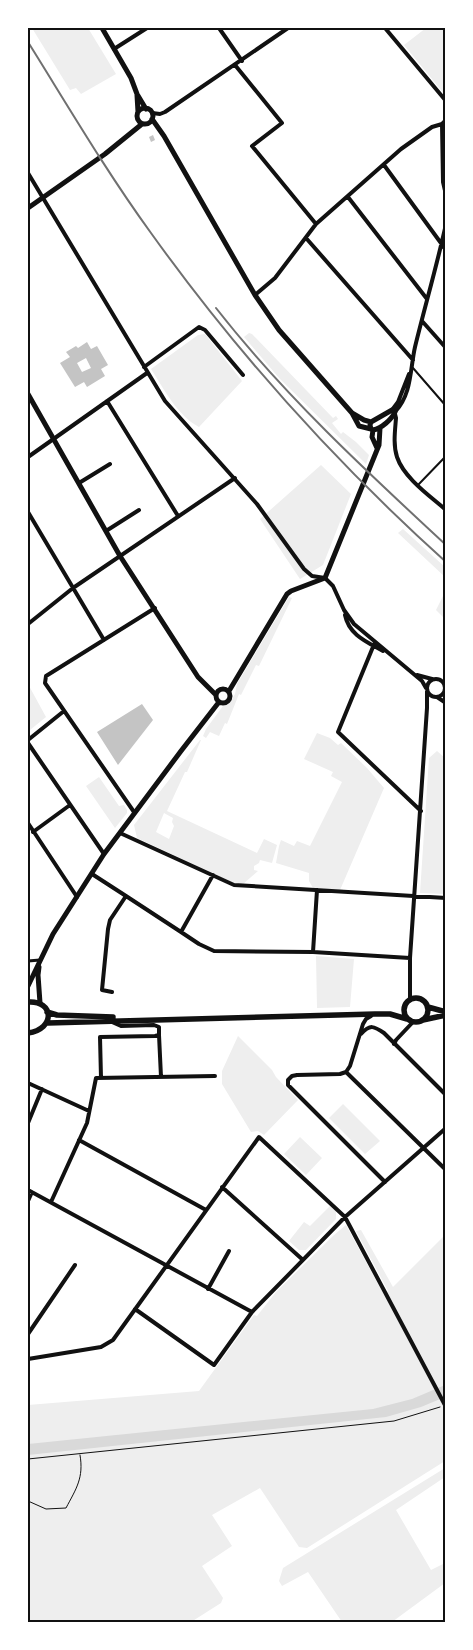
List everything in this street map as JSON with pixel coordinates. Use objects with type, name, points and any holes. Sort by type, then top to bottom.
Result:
[{"type":"main road","points":[[390,1014],[404,1008],[410,999],[421,999],[428,1007],[446,1014]]},
{"type":"main road","points":[[28,1002],[40,1003],[47,1012],[48,1022],[43,1028],[28,1033]]},
{"type":"main road","points":[[423,1020],[428,1014],[428,1007]]},
{"type":"main road","points":[[404,1008],[410,1020]]},
{"type":"main road","points":[[47,1012],[163,1019]]},
{"type":"main road","points":[[48,1022],[390,1014],[420,1022],[446,1014]]},
{"type":"street","points":[[102,28],[131,78],[137,94],[164,136],[255,295],[279,330],[352,413],[359,426],[372,429],[380,428]]},
{"type":"street","points":[[114,49],[147,28]]},
{"type":"street","points":[[219,28],[242,61]]},
{"type":"street","points":[[152,116],[165,112],[288,28]]},
{"type":"street","points":[[385,28],[446,101]]},
{"type":"street","points":[[235,65],[282,123],[252,146],[316,224]]},
{"type":"street","points":[[132,131],[137,120],[137,94]]},
{"type":"street","points":[[138,112],[146,109]]},
{"type":"street","points":[[28,208],[104,154],[132,131],[143,124],[149,123],[152,116]]},
{"type":"street","points":[[137,120],[153,127],[164,136]]},
{"type":"street","points":[[255,295],[275,278],[316,224],[400,150],[432,127],[442,124],[446,120]]},
{"type":"street","points":[[442,124],[443,182],[446,195]]},
{"type":"street","points":[[384,165],[436,236],[441,246],[446,250]]},
{"type":"street","points":[[28,173],[165,401],[261,508],[304,569],[312,576],[325,578],[333,586],[344,610],[349,627],[360,638],[374,644],[389,654],[422,681],[430,696],[446,703]]},
{"type":"street","points":[[348,197],[427,299]]},
{"type":"street","points":[[220,702],[225,703],[229,700],[229,691],[287,594],[325,578],[377,448],[380,428],[406,394],[412,360],[446,224]]},
{"type":"street","points":[[306,238],[412,360]]},
{"type":"street","points":[[422,322],[446,348]]},
{"type":"street","points":[[144,367],[199,328],[205,330],[243,375]]},
{"type":"street","points":[[28,457],[147,373]]},
{"type":"street","points":[[28,394],[120,556],[198,676],[220,702]]},
{"type":"street","points":[[107,401],[178,516]]},
{"type":"street","points":[[352,413],[371,422],[394,412]]},
{"type":"street","points":[[394,412],[396,418],[396,451],[400,463],[418,485],[446,510]]},
{"type":"street","points":[[371,422],[372,437],[377,448]]},
{"type":"street","points":[[78,483],[110,464]]},
{"type":"street","points":[[28,624],[73,588],[235,478]]},
{"type":"street","points":[[106,530],[139,510]]},
{"type":"street","points":[[28,512],[104,640]]},
{"type":"street","points":[[134,812],[45,683],[46,676],[155,608]]},
{"type":"street","points":[[374,644],[338,732],[421,811]]},
{"type":"street","points":[[410,671],[423,677],[442,680],[445,686],[445,692],[430,701],[427,708]]},
{"type":"street","points":[[410,999],[410,958],[421,811],[427,708],[426,689],[428,682],[432,679]]},
{"type":"street","points":[[216,695],[221,689],[229,691]]},
{"type":"street","points":[[28,986],[53,934],[104,854],[134,812],[220,702]]},
{"type":"street","points":[[64,711],[28,742],[104,854]]},
{"type":"street","points":[[33,832],[70,805]]},
{"type":"street","points":[[28,823],[77,897]]},
{"type":"street","points":[[120,833],[234,885],[446,898]]},
{"type":"street","points":[[92,874],[198,944],[214,951],[313,952],[410,958]]},
{"type":"street","points":[[181,932],[213,875]]},
{"type":"street","points":[[313,952],[317,890]]},
{"type":"street","points":[[112,992],[102,990],[108,929],[110,920],[126,896]]},
{"type":"street","points":[[28,962],[40,960]]},
{"type":"street","points":[[40,960],[38,975],[40,1003]]},
{"type":"street","points":[[353,1014],[363,1024]]},
{"type":"street","points":[[375,1014],[366,1019],[363,1024],[350,1066],[346,1072],[340,1074],[297,1075],[292,1076],[288,1080],[289,1087],[385,1182]]},
{"type":"street","points":[[108,1020],[121,1026],[154,1025],[159,1028],[161,1077]]},
{"type":"street","points":[[394,1044],[410,1020]]},
{"type":"street","points":[[360,1036],[367,1028],[372,1027],[384,1033],[446,1095]]},
{"type":"street","points":[[101,1078],[100,1037],[159,1035]]},
{"type":"street","points":[[346,1072],[446,1170]]},
{"type":"street","points":[[50,1202],[87,1123],[96,1078],[215,1076]]},
{"type":"street","points":[[28,1083],[89,1111]]},
{"type":"street","points":[[28,1123],[42,1090]]},
{"type":"street","points":[[135,1309],[214,1365],[252,1312],[346,1217],[446,1128]]},
{"type":"street","points":[[28,1359],[105,1345],[113,1340],[259,1137],[346,1217],[444,1406]]},
{"type":"street","points":[[79,1140],[206,1210]]},
{"type":"street","points":[[222,1187],[303,1260]]},
{"type":"street","points":[[28,1190],[252,1312]]},
{"type":"street","points":[[28,1201],[32,1192]]},
{"type":"street","points":[[208,1288],[229,1251]]},
{"type":"street","points":[[28,1334],[75,1266]]},
{"type":"lane","points":[[412,366],[446,406]]},
{"type":"lane","points":[[418,485],[446,456]]},
{"type":"path","points":[[28,1459],[394,1421],[444,1406]]},
{"type":"path","points":[[28,1501],[46,1509],[66,1508],[80,1481],[82,1466],[80,1454]]},
{"type":"shaded area","points":[[32,28],[88,28],[116,74],[81,94],[76,88],[70,90]]},
{"type":"shaded area","points":[[426,28],[445,28],[445,95],[404,45]]},
{"type":"shaded area","points":[[249,333],[333,418],[336,416],[338,419],[332,423],[341,434],[343,432],[369,455],[366,464],[280,379],[244,337]]},
{"type":"shaded area","points":[[205,334],[242,381],[199,427],[178,409],[151,369],[198,335]]},
{"type":"shaded area","points":[[321,465],[351,494],[323,565],[300,579],[260,519]]},
{"type":"shaded area","points":[[403,529],[445,567],[445,577],[398,533]]},
{"type":"shaded area","points":[[445,592],[446,619],[436,610]]},
{"type":"shaded area","points":[[289,597],[292,598],[259,666],[256,665],[241,695],[239,694],[227,724],[225,723],[219,736],[210,732],[206,738],[203,736],[206,729],[223,706],[231,701],[237,684]]},
{"type":"shaded area","points":[[28,684],[46,717],[30,730],[28,725]]},
{"type":"shaded area","points":[[317,733],[330,738],[338,745],[341,743],[367,768],[384,788],[340,890],[313,888],[309,881],[309,873],[276,863],[281,840],[294,846],[297,841],[310,846],[342,782],[331,776],[333,772],[304,759]]},
{"type":"shaded area","points":[[201,740],[167,811],[257,853],[264,839],[277,845],[272,863],[260,860],[254,866],[254,870],[258,871],[243,884],[234,883],[137,838],[134,825]],"holes":[[[164,813],[173,818],[174,826],[169,839],[156,832]]]},
{"type":"shaded area","points":[[437,751],[445,758],[445,894],[420,893],[429,758]]},
{"type":"shaded area","points":[[99,777],[119,806],[124,805],[127,810],[127,813],[115,828],[86,786]]},
{"type":"shaded area","points":[[316,956],[354,959],[350,1007],[317,1008]]},
{"type":"shaded area","points":[[238,1036],[272,1070],[276,1077],[298,1100],[264,1135],[258,1131],[251,1132],[222,1084],[222,1071]]},
{"type":"shaded area","points":[[343,1104],[380,1141],[365,1154],[329,1118]]},
{"type":"shaded area","points":[[300,1137],[322,1158],[306,1175],[284,1154]]},
{"type":"shaded area","points":[[330,1206],[336,1211],[336,1219],[306,1250],[299,1250],[289,1241],[304,1222],[310,1226]]},
{"type":"shaded area","points":[[346,1225],[384,1295],[388,1291],[356,1231],[361,1230],[393,1287],[445,1235],[445,1461],[307,1548],[299,1547],[260,1488],[212,1515],[232,1546],[202,1566],[223,1598],[221,1603],[191,1622],[28,1622],[28,1405],[199,1391],[254,1315],[257,1316],[276,1292]]},
{"type":"shaded area","points":[[445,1385],[445,1397],[421,1407],[386,1417],[28,1455],[28,1444],[373,1409],[412,1399]]},
{"type":"shaded area","points":[[445,1468],[445,1477],[396,1510],[431,1570],[445,1563],[445,1583],[392,1622],[342,1622],[308,1572],[282,1586],[279,1581],[283,1568]]},
{"type":"building","points":[[153,135],[155,140],[151,142],[149,137]]},
{"type":"building","points":[[87,342],[91,349],[97,346],[108,365],[101,369],[105,376],[87,387],[84,382],[75,387],[60,363],[70,357],[66,352],[76,346],[78,348]],"holes":[[[86,358],[91,368],[82,372],[77,363]]]},
{"type":"building","points":[[142,704],[153,720],[118,765],[97,732]]},
{"type":"railway","points":[[28,42],[134,210],[218,321],[253,364],[327,446],[446,562]]},
{"type":"railway","points":[[216,308],[269,371],[326,431],[446,545]]}]
